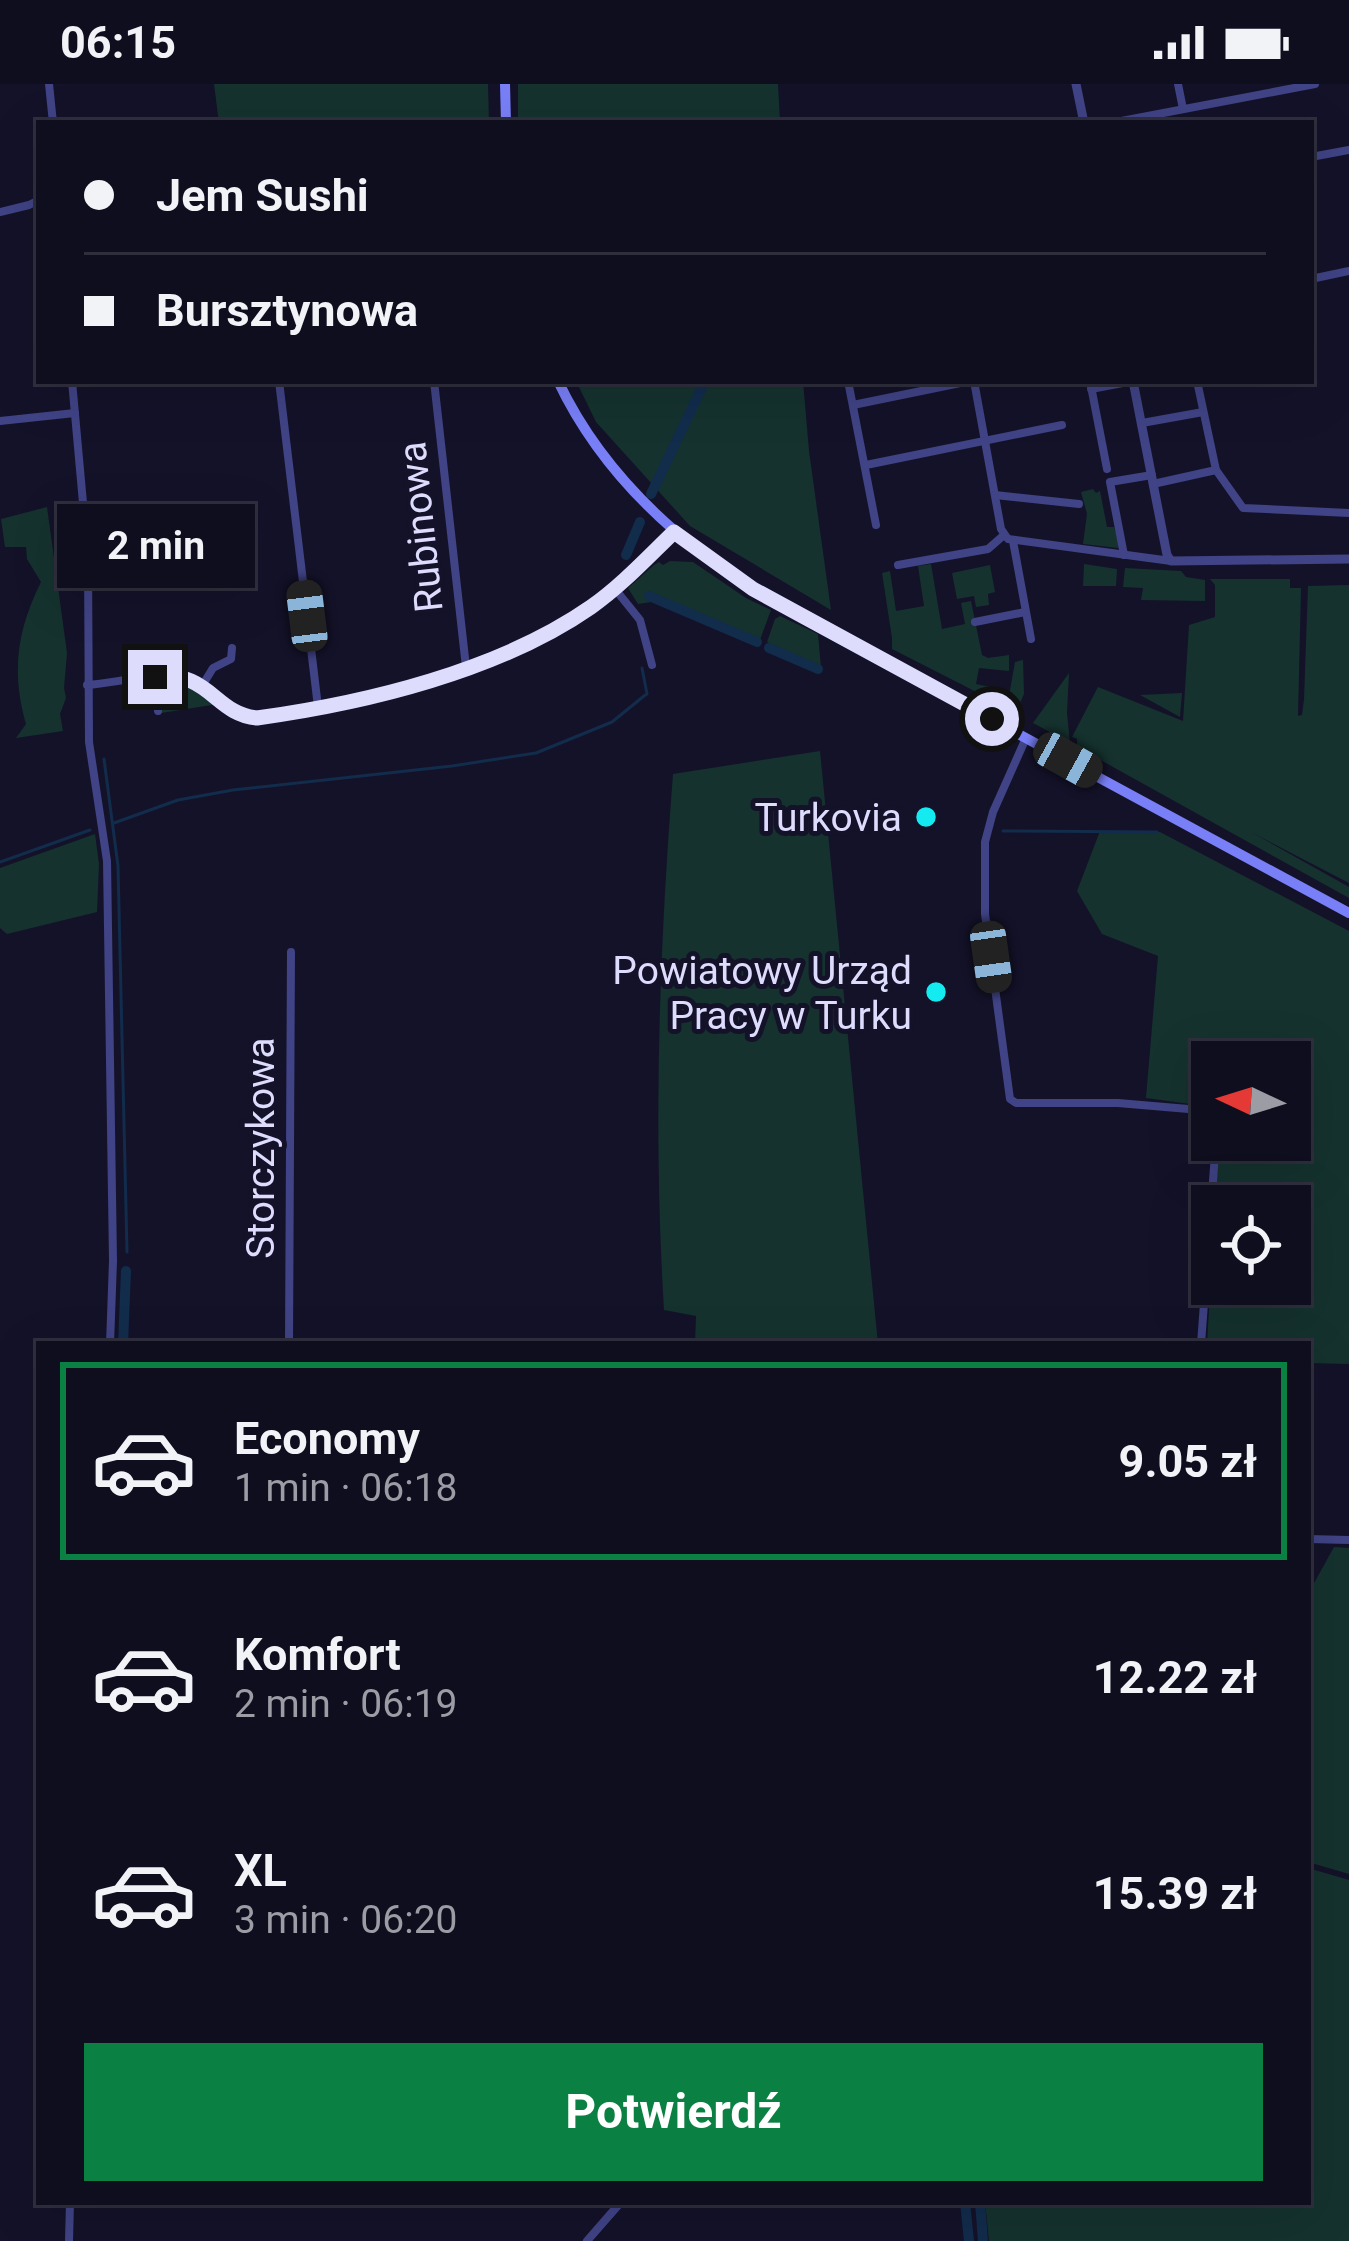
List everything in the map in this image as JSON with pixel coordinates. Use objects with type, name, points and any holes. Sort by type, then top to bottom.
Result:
[{"type":"main road","points":[[505,84],[506,120]]},
{"type":"main road","points":[[560,384],[608,461],[674,532],[753,589],[1349,913]]},
{"type":"street","points":[[49,84],[52,120]]},
{"type":"street","points":[[1076,84],[1083,120]]},
{"type":"street","points":[[1178,84],[1183,109]]},
{"type":"street","points":[[1126,120],[1315,84]]},
{"type":"street","points":[[1314,157],[1349,150]]},
{"type":"street","points":[[0,212],[36,202]]},
{"type":"street","points":[[1314,278],[1349,271]]},
{"type":"street","points":[[72,384],[88,570],[89,742],[107,861],[110,1341]]},
{"type":"street","points":[[280,384],[318,707]]},
{"type":"street","name":"Rubinowa","points":[[434,384],[466,667]]},
{"type":"street","points":[[849,384],[876,525]]},
{"type":"street","points":[[853,405],[957,384]]},
{"type":"street","points":[[973,384],[1030,639]]},
{"type":"street","points":[[1134,384],[1171,561]]},
{"type":"street","points":[[1198,384],[1216,470],[1244,508],[1349,513]]},
{"type":"street","points":[[1091,385],[1107,469]]},
{"type":"street","points":[[1142,423],[1204,412]]},
{"type":"street","points":[[0,421],[75,413]]},
{"type":"street","points":[[866,465],[1062,424]]},
{"type":"street","points":[[1124,555],[1110,482],[1216,470]]},
{"type":"street","points":[[995,495],[1079,504]]},
{"type":"street","points":[[88,685],[174,676],[202,686],[231,711],[262,718],[407,688],[549,634],[615,589],[674,532]]},
{"type":"street","points":[[898,565],[988,548],[1008,537],[1171,561],[1349,559]]},
{"type":"street","points":[[615,589],[640,620],[652,665]]},
{"type":"street","points":[[975,622],[1025,612]]},
{"type":"street","points":[[202,686],[213,668],[231,658],[232,648]]},
{"type":"street","points":[[155,677],[158,711]]},
{"type":"street","points":[[1026,737],[993,812],[986,842],[985,914],[1010,1099],[1016,1103],[1118,1103],[1191,1110]]},
{"type":"street","name":"Storczykowa","points":[[289,1341],[291,952]]},
{"type":"street","points":[[1201,1341],[1214,1161]]},
{"type":"street","points":[[1311,1539],[1349,1540]]},
{"type":"street","points":[[69,2241],[70,2205]]},
{"type":"street","points":[[587,2241],[618,2205]]},
{"type":"green space","points":[[214,84],[488,84],[489,120],[219,120]]},
{"type":"green space","points":[[518,84],[778,84],[780,120],[518,120]]},
{"type":"green space","points":[[577,384],[803,384],[831,610],[690,526],[596,422]]},
{"type":"green space","points":[[1100,491],[1107,527],[1114,527],[1118,548],[1083,544],[1087,514],[1081,492]]},
{"type":"green space","points":[[47,507],[67,653],[66,698],[60,714],[63,731],[16,738],[26,724],[19,652],[26,617],[41,582],[27,559],[26,547],[5,547],[1,519]]},
{"type":"green space","points":[[693,562],[771,610],[760,640],[658,601],[638,604],[628,588],[654,565]]},
{"type":"green space","points":[[931,564],[942,629],[965,624],[961,603],[971,601],[982,655],[1009,655],[1009,671],[979,668],[976,684],[1009,691],[1004,706],[892,649],[882,573],[890,571],[896,611],[924,606],[918,566]]},
{"type":"green space","points":[[1084,564],[1117,569],[1116,586],[1083,586]]},
{"type":"green space","points":[[990,565],[995,592],[988,594],[989,605],[976,607],[974,596],[957,599],[952,573]]},
{"type":"green space","points":[[1125,568],[1181,571],[1186,577],[1205,580],[1205,601],[1141,600],[1143,588],[1123,587]]},
{"type":"green space","points":[[1210,579],[1290,579],[1290,588],[1301,588],[1298,716],[1304,699],[1308,586],[1349,585],[1349,883],[1251,832],[1349,887],[1349,898],[1077,747],[1072,737],[1098,687],[1183,721],[1189,625],[1215,617],[1215,585]]},
{"type":"green space","points":[[780,616],[818,634],[821,668],[767,642]]},
{"type":"green space","points":[[1023,660],[1024,694],[1016,712],[1007,707],[1015,662]]},
{"type":"green space","points":[[1069,673],[1067,713],[1070,743],[1033,723]]},
{"type":"green space","points":[[159,682],[191,688],[218,704],[161,713]]},
{"type":"green space","points":[[1182,693],[1180,717],[1140,695]]},
{"type":"green space","points":[[820,751],[878,1341],[695,1341],[696,1316],[664,1310],[659,1042],[673,774]]},
{"type":"green space","points":[[1100,831],[1160,832],[1349,931],[1349,1364],[1311,1363],[1311,1341],[1207,1341],[1209,1305],[1311,1305],[1311,1185],[1216,1185],[1218,1161],[1311,1161],[1311,1041],[1191,1041],[1191,1104],[1146,1098],[1158,956],[1102,934],[1077,891]]},
{"type":"green space","points":[[95,834],[97,912],[7,934],[0,928],[0,868]]},
{"type":"green space","points":[[1334,1547],[1349,1548],[1349,1874],[1311,1863],[1311,1589]]},
{"type":"green space","points":[[1311,1869],[1349,1880],[1349,2241],[989,2241],[985,2205],[1311,2205]]},
{"type":"waterway","points":[[651,494],[704,384]]},
{"type":"waterway","points":[[626,555],[640,522]]},
{"type":"waterway","points":[[649,596],[757,642]]},
{"type":"waterway","points":[[769,648],[818,669]]},
{"type":"waterway","points":[[114,823],[178,800],[233,790],[536,753],[612,722],[647,694],[642,668]]},
{"type":"waterway","points":[[104,759],[118,866],[127,1252]]},
{"type":"waterway","points":[[0,862],[90,830]]},
{"type":"waterway","points":[[1003,831],[1157,832]]},
{"type":"waterway","points":[[123,1341],[126,1271]]},
{"type":"waterway","points":[[965,2205],[969,2241]]},
{"type":"waterway","points":[[980,2205],[983,2241]]},
{"type":"place","name":"Turkovia","points":[[926,817]]},
{"type":"place","name":"Powiatowy Urząd Pracy w Turku","points":[[936,992]]},
{"type":"route","points":[[155,677],[195,682],[231,711],[257,718],[407,688],[561,627],[615,589],[674,532],[753,589],[992,719]]}]
